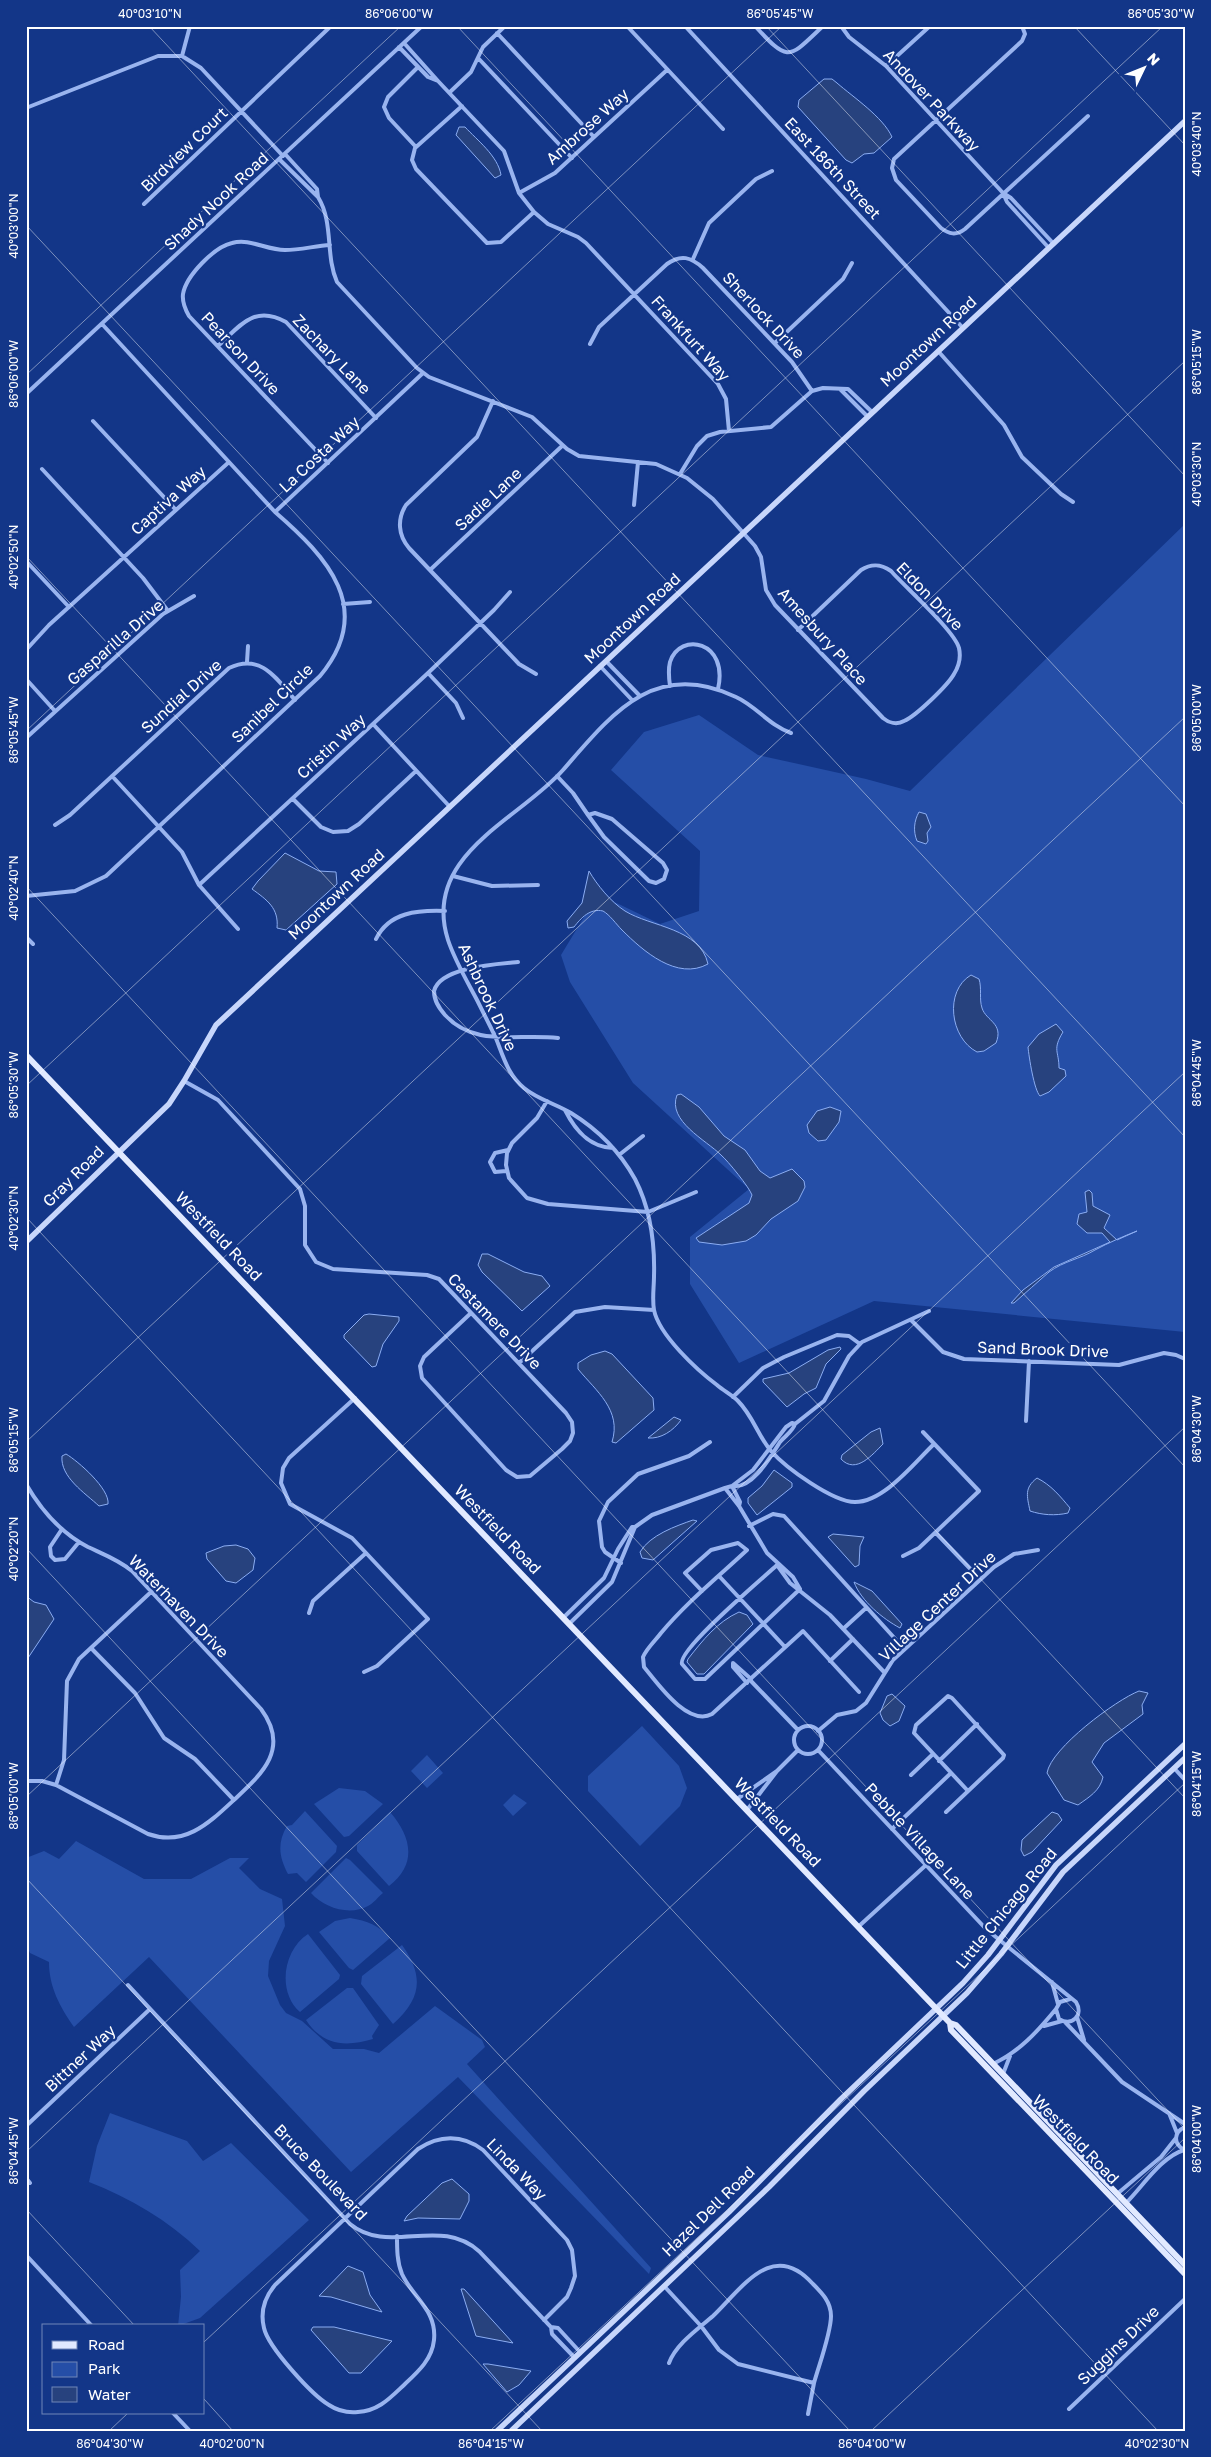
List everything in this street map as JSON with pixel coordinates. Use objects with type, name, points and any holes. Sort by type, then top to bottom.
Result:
[{"type":"main road","name":"Moontown Road","points":[[118,1151],[169,1104],[216,1025],[1185,121]]},
{"type":"main road","name":"Westfield Road","points":[[26,1054],[936,2009],[950,2023],[956,2025],[1185,2265]]},
{"type":"main road","name":"Gray Road","points":[[26,1242],[118,1151]]},
{"type":"main road","name":"Little Chicago Road","points":[[936,2009],[969,1976],[999,1940],[1056,1865],[1185,1744]]},
{"type":"main road","name":"Little Chicago Road","points":[[944,2016],[987,1972],[1044,1895],[1068,1867],[1185,1758]]},
{"type":"main road","name":"Hazel Dell Road","points":[[497,2431],[729,2212],[815,2125],[936,2009]]},
{"type":"main road","name":"Hazel Dell Road","points":[[511,2431],[769,2187],[823,2132],[944,2016]]},
{"type":"main road","name":"Westfield Road","points":[[950,2023],[951,2030],[1185,2274]]},
{"type":"main road","points":[[815,2125],[823,2132]]},
{"type":"street","points":[[182,56],[190,26]]},
{"type":"street","name":"Birdview Court","points":[[144,204],[332,26]]},
{"type":"street","name":"Shady Nook Road","points":[[27,393],[422,26]]},
{"type":"street","points":[[450,92],[471,72],[479,59],[483,47],[505,26]]},
{"type":"street","points":[[627,26],[722,129]]},
{"type":"street","name":"East 186th Street","points":[[685,26],[963,328]]},
{"type":"street","points":[[755,26],[775,48],[787,54],[794,52],[823,26]]},
{"type":"street","name":"Andover Parkway","points":[[841,26],[848,36],[886,66],[1003,194],[1007,202],[1051,245]]},
{"type":"street","points":[[886,66],[930,26]]},
{"type":"street","points":[[1022,26],[1024,34],[1022,42],[894,159],[892,174],[941,228],[953,234],[965,229],[1088,116]]},
{"type":"street","points":[[497,33],[594,137]]},
{"type":"street","points":[[404,43],[507,155],[519,193]]},
{"type":"street","points":[[399,47],[432,80],[438,81]]},
{"type":"street","points":[[26,108],[158,56],[182,56],[201,68],[282,156],[317,189],[318,197]]},
{"type":"street","points":[[479,59],[572,158]]},
{"type":"street","points":[[416,147],[389,118],[384,106],[388,97],[418,67]]},
{"type":"street","name":"Ambrose Way","points":[[519,193],[556,173],[667,70]]},
{"type":"street","points":[[462,106],[416,147],[412,157],[416,169],[484,241],[490,244],[501,242],[534,212]]},
{"type":"street","name":"Amesbury Place","points":[[282,156],[312,193],[318,197],[326,212],[337,282],[423,373],[532,417],[572,453],[587,458],[656,464],[680,474],[707,494],[743,532],[761,556],[766,590],[771,601],[879,715],[895,723]]},
{"type":"street","points":[[590,344],[599,327],[673,260],[684,257],[693,259],[709,223],[756,179],[772,171]]},
{"type":"street","name":"Frankfurt Way","points":[[519,193],[534,212],[548,224],[582,240],[718,384],[726,399],[729,431]]},
{"type":"street","name":"Pearson Drive","points":[[328,463],[189,316],[184,306],[183,295],[194,271],[218,249],[231,243],[249,242],[284,250],[330,245]]},
{"type":"street","name":"Sherlock Drive","points":[[693,259],[797,367],[812,391]]},
{"type":"street","points":[[775,344],[844,279],[852,263]]},
{"type":"street","name":"Zachary Lane","points":[[218,346],[246,319],[266,314],[275,316],[286,322],[376,418]]},
{"type":"street","name":"Sanibel Circle","points":[[26,896],[75,891],[93,884],[106,876],[320,676],[334,656],[342,633],[343,604],[334,575],[325,560],[296,529],[275,512],[102,324]]},
{"type":"street","points":[[938,351],[1004,425],[1022,457],[1061,494],[1073,502]]},
{"type":"street","name":"La Costa Way","points":[[275,512],[423,373]]},
{"type":"street","points":[[680,474],[702,439],[712,434],[729,431],[771,427],[812,391],[823,388],[840,389],[870,414]]},
{"type":"street","points":[[493,401],[477,437],[409,501],[401,514],[400,527],[403,539],[430,570],[523,667],[536,674]]},
{"type":"street","points":[[93,421],[176,510]]},
{"type":"street","name":"Sadie Lane","points":[[430,570],[562,446]]},
{"type":"street","name":"Captiva Way","points":[[26,650],[69,607],[229,462]]},
{"type":"street","points":[[634,505],[638,462]]},
{"type":"street","points":[[42,469],[124,557]]},
{"type":"street","name":"Captiva Way","points":[[124,557],[168,610]]},
{"type":"street","points":[[26,561],[69,607]]},
{"type":"street","name":"Eldon Drive","points":[[798,630],[865,567],[876,565],[891,571],[952,636],[958,645],[960,657],[957,669],[950,680],[912,716],[904,721],[895,723]]},
{"type":"street","name":"Cristin Way","points":[[199,885],[481,624],[510,592]]},
{"type":"street","name":"Gasparilla Drive","points":[[26,738],[168,610],[194,596]]},
{"type":"street","points":[[343,604],[370,602]]},
{"type":"street","points":[[670,686],[669,668],[672,658],[683,647],[697,645],[710,650],[718,660],[720,670],[718,690]]},
{"type":"street","points":[[247,662],[248,646]]},
{"type":"street","points":[[606,661],[639,695]]},
{"type":"street","name":"Sundial Drive","points":[[54,825],[70,815],[223,672],[234,665],[247,662],[267,670],[295,700]]},
{"type":"street","points":[[600,666],[632,700]]},
{"type":"street","points":[[428,673],[456,703],[463,718]]},
{"type":"street","points":[[26,680],[55,711]]},
{"type":"street","name":"Ashbrook Drive","points":[[791,733],[780,728],[744,701],[718,690],[693,685],[670,686],[639,695],[606,720],[546,788],[478,840],[466,854],[447,891],[444,911],[448,939],[504,1061],[515,1079],[527,1090],[592,1127],[619,1155],[636,1182],[648,1212],[654,1241],[654,1310],[663,1331],[711,1380],[733,1397],[748,1413],[773,1454],[823,1491],[840,1500],[855,1502],[869,1500],[881,1494],[934,1444]]},
{"type":"street","points":[[373,724],[450,807]]},
{"type":"street","points":[[293,799],[321,827],[333,832],[348,831],[359,824],[416,772]]},
{"type":"street","points":[[112,776],[186,857],[199,885],[238,929]]},
{"type":"street","points":[[557,776],[573,793],[588,815],[604,837],[648,881],[656,883],[664,879],[667,874],[666,866],[612,819],[599,813],[588,815]]},
{"type":"street","points":[[454,876],[492,886],[538,885]]},
{"type":"street","points":[[376,939],[382,928],[396,918],[416,911],[444,911]]},
{"type":"street","points":[[26,937],[32,944]]},
{"type":"street","points":[[518,962],[462,971],[438,982],[434,991],[436,1003],[449,1020],[476,1036],[558,1038]]},
{"type":"street","name":"Castamere Drive","points":[[184,1081],[218,1100],[300,1189],[305,1206],[304,1245],[316,1262],[333,1269],[432,1276],[439,1279],[569,1417],[572,1427],[570,1441],[533,1474],[522,1478],[506,1470],[426,1384],[420,1371],[422,1361],[430,1351],[471,1313]]},
{"type":"street","points":[[506,1171],[496,1172],[490,1162],[496,1153],[508,1150],[537,1118],[547,1101]]},
{"type":"street","points":[[565,1110],[572,1124],[588,1139],[602,1148],[613,1148]]},
{"type":"street","points":[[619,1155],[643,1136]]},
{"type":"street","points":[[508,1150],[506,1171],[512,1182],[522,1193],[538,1203],[648,1212],[696,1192]]},
{"type":"street","points":[[519,1363],[575,1312],[605,1307],[654,1310]]},
{"type":"street","points":[[563,1618],[599,1584],[609,1571],[626,1535],[632,1527],[636,1527],[652,1515],[725,1488],[736,1487],[752,1478],[795,1424],[824,1401],[849,1356],[860,1344],[868,1338],[929,1312]]},
{"type":"street","name":"Sand Brook Drive","points":[[912,1320],[937,1347],[951,1355],[964,1358],[1126,1365],[1164,1353],[1185,1359]]},
{"type":"street","points":[[733,1397],[763,1368],[784,1357],[837,1335],[849,1336],[860,1344]]},
{"type":"street","points":[[1026,1421],[1029,1361]]},
{"type":"street","points":[[354,1398],[289,1458],[283,1468],[281,1483],[290,1504],[347,1535],[428,1619],[377,1666],[364,1672]]},
{"type":"street","points":[[732,1486],[753,1470],[786,1427],[792,1423],[795,1424]]},
{"type":"street","points":[[903,1556],[914,1552],[979,1492],[923,1432]]},
{"type":"street","points":[[622,1563],[605,1552],[600,1536],[600,1516],[608,1502],[638,1474],[689,1456],[710,1442]]},
{"type":"street","name":"Waterhaven Drive","points":[[26,1484],[39,1505],[62,1529],[79,1542],[123,1564],[261,1709],[270,1724],[273,1743],[270,1761],[263,1772],[234,1800]]},
{"type":"street","points":[[732,1486],[740,1502],[739,1506]]},
{"type":"street","points":[[725,1488],[739,1506],[749,1526],[790,1583],[800,1589],[843,1629],[884,1672]]},
{"type":"street","points":[[749,1526],[773,1514],[784,1516],[898,1642]]},
{"type":"street","points":[[569,1624],[612,1582],[622,1563],[636,1527]]},
{"type":"street","points":[[62,1529],[50,1548],[51,1556],[56,1560],[66,1559],[79,1542]]},
{"type":"street","points":[[936,1532],[980,1580]]},
{"type":"street","points":[[702,1591],[685,1573],[704,1555],[712,1549],[734,1544],[740,1544],[747,1550],[671,1621],[644,1654],[642,1662],[644,1667],[684,1710],[700,1718],[717,1712],[803,1631],[859,1692]]},
{"type":"street","name":"Village Center Drive","points":[[818,1731],[837,1715],[860,1708],[873,1694],[884,1672],[893,1660],[1007,1557],[1038,1550]]},
{"type":"street","points":[[309,1613],[315,1599],[366,1553]]},
{"type":"street","points":[[777,1565],[701,1633],[683,1655],[681,1662],[695,1679],[705,1679],[800,1589]]},
{"type":"street","points":[[719,1576],[785,1647]]},
{"type":"street","points":[[56,1785],[64,1760],[67,1681],[74,1665],[150,1592]]},
{"type":"street","points":[[843,1629],[866,1608]]},
{"type":"street","points":[[830,1661],[853,1639]]},
{"type":"street","points":[[26,1781],[42,1781],[56,1785],[140,1830],[160,1838],[181,1837],[197,1832],[234,1800],[195,1759],[164,1738],[135,1693],[91,1648]]},
{"type":"street","points":[[728,1657],[798,1730]]},
{"type":"street","points":[[946,1812],[968,1791],[1004,1755],[978,1724],[950,1696],[946,1697],[913,1730],[915,1735],[968,1791]]},
{"type":"street","points":[[939,1761],[978,1724]]},
{"type":"street","points":[[808,1726],[818,1731],[822,1739],[818,1750],[806,1754],[798,1750],[794,1740],[798,1730],[808,1726]]},
{"type":"street","points":[[747,1810],[777,1772],[798,1750]]},
{"type":"street","name":"Pebble Village Lane","points":[[818,1750],[1006,1947],[1052,1982],[1070,1999]]},
{"type":"street","points":[[911,1775],[933,1754]]},
{"type":"street","points":[[1174,1768],[1185,1780]]},
{"type":"street","points":[[737,1799],[777,1772]]},
{"type":"street","points":[[892,1829],[951,1773]]},
{"type":"street","points":[[858,1927],[926,1865]]},
{"type":"street","points":[[1052,1982],[1058,2004]]},
{"type":"street","name":"Bruce Boulevard","points":[[128,1985],[354,2227],[367,2234],[397,2236],[445,2235],[467,2241],[480,2252],[551,2327],[558,2328],[580,2352]]},
{"type":"street","points":[[993,2064],[1010,2056],[1044,2026],[1058,2004],[1063,2000],[1070,1999],[1078,2005],[1077,2017],[1084,2040]]},
{"type":"street","name":"Bittner Way","points":[[26,2126],[150,2009]]},
{"type":"street","points":[[1056,2009],[1057,2016],[1084,2040],[1104,2066],[1122,2082],[1185,2126],[1161,2157],[1117,2194]]},
{"type":"street","points":[[1044,2026],[1063,2021],[1072,2022],[1077,2017]]},
{"type":"street","points":[[1003,2074],[1010,2056]]},
{"type":"street","points":[[1126,2203],[1165,2160],[1184,2150],[1178,2145],[1169,2113]]},
{"type":"street","name":"Linda Way","points":[[345,2219],[418,2149],[429,2142],[456,2138],[475,2144],[561,2234],[572,2250],[574,2276],[571,2288],[559,2306],[544,2320]]},
{"type":"street","points":[[26,2178],[30,2183]]},
{"type":"street","points":[[345,2219],[275,2285],[268,2296],[263,2310],[267,2337],[276,2352],[321,2399],[342,2411],[352,2413],[371,2410],[388,2400],[425,2363],[432,2351],[434,2336],[430,2314],[402,2274],[398,2263],[397,2236]]},
{"type":"street","points":[[26,2254],[90,2324]]},
{"type":"street","points":[[669,2363],[672,2356],[701,2326],[760,2272],[778,2264],[796,2268],[826,2298],[831,2317],[808,2414]]},
{"type":"street","points":[[664,2286],[701,2326],[723,2354],[738,2364],[814,2383]]},
{"type":"street","name":"Suggins Drive","points":[[1069,2409],[1185,2299]]},
{"type":"street","name":"Bruce Boulevard","points":[[551,2327],[552,2334],[574,2357]]},
{"type":"street","points":[[175,2414],[190,2431]]},
{"type":"green space","points":[[1185,524],[1185,1332],[874,1301],[739,1363],[690,1284],[690,1237],[749,1189],[633,1083],[570,982],[561,955],[598,894],[660,924],[699,911],[700,851],[611,770],[644,732],[699,715],[758,755],[866,779],[910,791]]},
{"type":"green space","points":[[642,1726],[679,1766],[687,1788],[680,1806],[640,1846],[588,1791],[588,1776]]},
{"type":"green space","points":[[427,1755],[443,1773],[427,1788],[411,1771]]},
{"type":"green space","points":[[339,1788],[365,1791],[383,1804],[349,1836],[344,1837],[314,1804]]},
{"type":"green space","points":[[514,1794],[527,1803],[513,1816],[503,1805]]},
{"type":"green space","points":[[305,1811],[337,1846],[336,1852],[306,1882],[297,1873],[288,1874],[280,1850],[287,1826],[292,1825]]},
{"type":"green space","points":[[390,1812],[407,1840],[408,1859],[404,1869],[389,1886],[357,1851],[357,1845]]},
{"type":"green space","points":[[76,1841],[144,1879],[191,1879],[230,1858],[249,1858],[239,1868],[260,1889],[282,1899],[285,1926],[269,1961],[268,1976],[280,2005],[286,2013],[302,2021],[333,2049],[364,2049],[379,2053],[435,2006],[482,2040],[485,2047],[467,2064],[651,2268],[649,2274],[458,2077],[351,2172],[149,1957],[74,2027],[56,1996],[51,1980],[49,1962],[30,1953],[26,1945],[26,1858],[44,1851],[59,1859]]},
{"type":"green space","points":[[346,1858],[383,1893],[370,1905],[361,1909],[338,1909],[323,1903],[311,1893]]},
{"type":"green space","points":[[350,1918],[372,1924],[390,1938],[353,1970],[349,1968],[319,1932],[335,1921]]},
{"type":"green space","points":[[308,1934],[340,1975],[339,1979],[300,2012],[288,1994],[286,1972],[288,1960],[293,1950]]},
{"type":"green space","points":[[402,1945],[414,1967],[417,1986],[410,2005],[393,2024],[361,1984],[362,1976]]},
{"type":"green space","points":[[347,1988],[353,1988],[379,2025],[372,2036],[373,2039],[354,2043],[328,2040],[313,2029],[306,2020]]},
{"type":"green space","points":[[110,2113],[187,2141],[203,2161],[231,2143],[309,2220],[200,2318],[178,2324],[181,2297],[180,2270],[200,2251],[175,2229],[148,2211],[119,2195],[89,2182],[97,2146]]},
{"type":"water","points":[[824,79],[832,79],[867,108],[882,122],[892,137],[874,153],[864,154],[852,163],[846,160],[798,107],[799,100]]},
{"type":"water","points":[[459,127],[465,127],[486,149],[496,161],[501,175],[495,178],[456,135]]},
{"type":"water","points":[[919,812],[926,814],[931,827],[927,833],[928,841],[926,844],[917,841],[915,834],[916,819]]},
{"type":"water","points":[[285,853],[319,871],[336,872],[337,884],[286,930],[277,928],[276,915],[271,905],[252,889]]},
{"type":"water","points":[[589,871],[605,893],[625,911],[685,936],[703,952],[708,964],[684,969],[661,961],[640,947],[603,911],[590,912],[574,927],[568,928],[567,921],[582,903]]},
{"type":"water","points":[[971,975],[979,979],[982,1008],[998,1031],[996,1043],[984,1051],[977,1052],[961,1036],[956,1026],[954,1014],[957,992],[962,982]]},
{"type":"water","points":[[1056,1024],[1063,1032],[1057,1047],[1059,1068],[1065,1070],[1066,1076],[1049,1092],[1040,1096],[1034,1080],[1028,1047],[1039,1034]]},
{"type":"water","points":[[681,1094],[699,1107],[724,1136],[745,1150],[760,1171],[770,1178],[792,1169],[804,1181],[805,1187],[798,1201],[771,1219],[756,1235],[746,1241],[722,1245],[699,1242],[696,1238],[749,1203],[752,1195],[743,1180],[724,1158],[683,1121],[675,1104],[677,1095]]},
{"type":"water","points":[[830,1107],[841,1111],[839,1122],[826,1140],[818,1141],[809,1133],[807,1125],[817,1111]]},
{"type":"water","points":[[1089,1190],[1092,1193],[1093,1206],[1110,1215],[1104,1228],[1116,1240],[1055,1268],[1014,1303],[1011,1303],[1023,1290],[1054,1267],[1110,1242],[1102,1233],[1087,1233],[1077,1224],[1079,1214],[1087,1212],[1085,1192]]},
{"type":"water","points":[[482,1254],[488,1254],[524,1272],[542,1276],[550,1286],[522,1311],[482,1272],[478,1265]]},
{"type":"water","points":[[364,1315],[399,1317],[399,1321],[383,1344],[376,1366],[372,1367],[344,1338],[344,1335]]},
{"type":"water","points":[[840,1347],[841,1349],[826,1364],[816,1388],[804,1394],[787,1407],[763,1382],[763,1379],[789,1373],[828,1350]]},
{"type":"water","points":[[605,1351],[612,1354],[653,1398],[654,1410],[616,1443],[612,1442],[613,1420],[606,1402],[578,1369],[578,1363],[591,1355]]},
{"type":"water","points":[[674,1417],[681,1420],[674,1428],[662,1436],[648,1438]]},
{"type":"water","points":[[880,1428],[883,1444],[864,1461],[852,1465],[841,1459],[842,1455],[871,1432]]},
{"type":"water","points":[[66,1454],[99,1483],[108,1504],[99,1506],[74,1484],[62,1464],[62,1456]]},
{"type":"water","points":[[774,1470],[792,1483],[792,1487],[757,1515],[748,1503],[748,1498],[762,1486]]},
{"type":"water","points":[[1037,1478],[1051,1487],[1063,1499],[1070,1508],[1068,1513],[1049,1515],[1030,1511],[1027,1497],[1028,1489]]},
{"type":"water","points":[[693,1520],[697,1521],[653,1560],[642,1558],[640,1552],[650,1541],[664,1532]]},
{"type":"water","points":[[833,1534],[864,1537],[860,1546],[859,1565],[855,1567],[828,1537]]},
{"type":"water","points":[[236,1545],[248,1549],[255,1558],[253,1570],[236,1583],[226,1581],[207,1559],[206,1553],[224,1546]]},
{"type":"water","points":[[854,1582],[872,1591],[902,1624],[900,1628],[867,1603]]},
{"type":"water","points":[[26,1596],[34,1602],[46,1605],[54,1619],[26,1661]]},
{"type":"water","points":[[739,1612],[747,1615],[753,1624],[704,1674],[697,1674],[687,1662],[688,1659],[717,1626]]},
{"type":"water","points":[[1139,1691],[1148,1693],[1142,1705],[1143,1714],[1104,1743],[1092,1762],[1103,1777],[1102,1782],[1094,1793],[1078,1805],[1064,1800],[1047,1773],[1051,1763],[1072,1738],[1086,1726],[1115,1704]]},
{"type":"water","points":[[892,1694],[905,1706],[899,1721],[890,1726],[883,1720],[880,1713],[887,1696]]},
{"type":"water","points":[[1052,1812],[1058,1814],[1062,1820],[1032,1852],[1024,1856],[1021,1850],[1022,1840]]},
{"type":"water","points":[[452,2179],[469,2194],[469,2201],[460,2219],[418,2218],[404,2221],[442,2183]]},
{"type":"water","points":[[348,2266],[363,2272],[370,2295],[382,2312],[331,2297],[319,2296]]},
{"type":"water","points":[[461,2289],[464,2289],[513,2343],[476,2336]]},
{"type":"water","points":[[313,2327],[334,2327],[392,2341],[361,2373],[349,2373],[311,2330]]},
{"type":"water","points":[[483,2364],[531,2371],[519,2385],[507,2392]]}]
